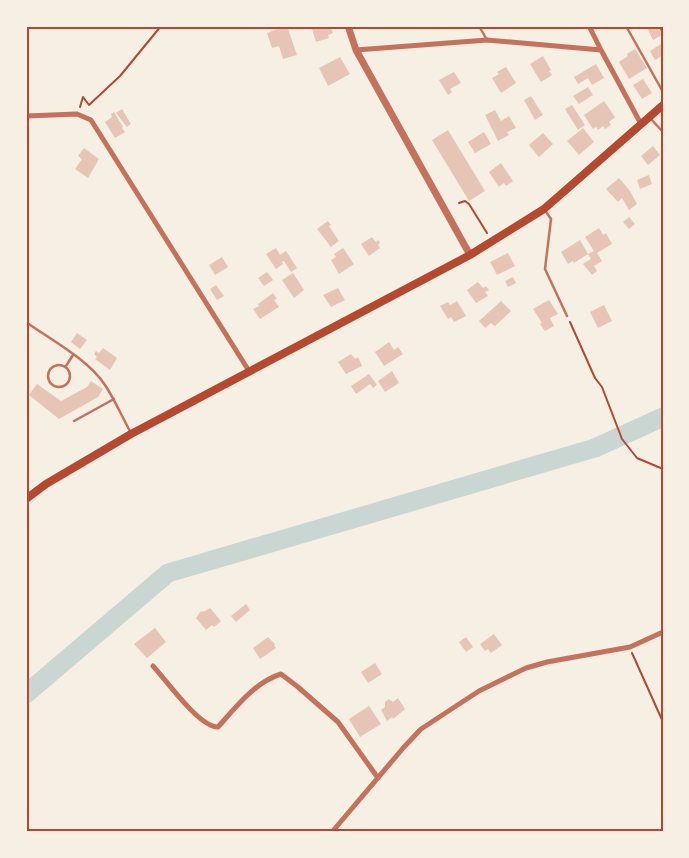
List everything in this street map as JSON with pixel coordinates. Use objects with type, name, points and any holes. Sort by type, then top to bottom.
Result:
[{"type":"main road","points":[[26,499],[46,484],[131,434],[470,256],[544,208],[663,105]]},
{"type":"street","points":[[348,26],[356,50],[470,256]]},
{"type":"street","points":[[589,26],[642,124]]},
{"type":"street","points":[[356,50],[487,40],[602,50]]},
{"type":"street","points":[[26,116],[77,114],[90,120],[249,371]]},
{"type":"street","points":[[332,832],[421,729],[456,706],[507,676],[526,668],[547,662],[630,647],[663,632]]},
{"type":"street","points":[[154,666],[200,719],[212,727],[218,727],[255,688],[269,678],[281,674],[338,722],[378,778]]},
{"type":"lane","points":[[479,26],[487,40]]},
{"type":"lane","points":[[626,26],[663,92]]},
{"type":"lane","points":[[659,26],[663,33]]},
{"type":"lane","points":[[649,117],[663,132]]},
{"type":"lane","points":[[544,208],[551,219],[545,269],[567,316]]},
{"type":"lane","points":[[26,322],[73,355],[98,376],[105,384],[131,434]]},
{"type":"lane","points":[[65,367],[73,355]]},
{"type":"lane","points":[[58,365],[65,367],[70,376],[68,382],[59,387],[52,385],[48,378],[51,368],[58,365]]},
{"type":"lane","points":[[74,421],[114,400]]},
{"type":"path","points":[[77,114],[83,97],[89,105],[120,76],[161,26]]},
{"type":"path","points":[[459,203],[465,201],[469,204],[493,241]]},
{"type":"path","points":[[567,316],[595,378],[602,387],[622,439],[637,458],[663,469]]},
{"type":"path","points":[[630,647],[663,722]]},
{"type":"building","points":[[287,26],[297,55],[283,59],[279,46],[272,48],[267,33]]},
{"type":"building","points":[[311,26],[330,26],[333,33],[328,35],[329,38],[316,42]]},
{"type":"building","points":[[646,26],[657,26],[662,35],[653,40]]},
{"type":"building","points":[[661,44],[663,55],[655,60],[650,51]]},
{"type":"building","points":[[635,49],[647,68],[629,79],[619,62]]},
{"type":"building","points":[[543,56],[552,75],[541,82],[530,64]]},
{"type":"building","points":[[340,57],[350,74],[328,86],[319,68]]},
{"type":"building","points":[[596,64],[604,78],[592,85],[588,78],[578,84],[574,77]]},
{"type":"building","points":[[506,67],[516,83],[501,93],[492,78],[499,74],[497,72]]},
{"type":"building","points":[[454,72],[461,83],[450,89],[452,92],[448,95],[439,80]]},
{"type":"building","points":[[643,79],[652,93],[642,99],[633,85]]},
{"type":"building","points":[[588,87],[593,95],[579,104],[573,96]]},
{"type":"building","points":[[531,96],[543,115],[535,120],[524,100]]},
{"type":"building","points":[[604,101],[615,117],[609,122],[611,125],[605,129],[603,126],[598,130],[596,127],[593,129],[584,115]]},
{"type":"building","points":[[572,105],[585,125],[578,130],[565,109]]},
{"type":"building","points":[[122,109],[131,124],[127,127],[116,113]]},
{"type":"building","points":[[495,110],[501,121],[509,116],[516,128],[507,132],[509,135],[498,141],[485,115]]},
{"type":"building","points":[[114,112],[125,132],[115,138],[105,122],[112,117],[111,114]]},
{"type":"building","points":[[583,128],[594,142],[579,155],[567,141]]},
{"type":"building","points":[[448,130],[485,191],[469,201],[432,140]]},
{"type":"building","points":[[484,132],[491,144],[475,153],[468,142]]},
{"type":"building","points":[[543,133],[553,144],[539,157],[529,145]]},
{"type":"building","points":[[653,146],[660,155],[648,165],[641,156]]},
{"type":"building","points":[[84,148],[99,159],[88,178],[75,169],[82,159],[78,156]]},
{"type":"building","points":[[501,163],[513,181],[506,186],[504,183],[499,187],[489,172]]},
{"type":"building","points":[[649,175],[652,184],[640,189],[637,180]]},
{"type":"building","points":[[619,178],[630,191],[637,204],[629,210],[622,198],[618,202],[606,189]]},
{"type":"building","points":[[629,217],[635,224],[629,229],[623,222]]},
{"type":"building","points":[[328,221],[331,225],[329,226],[339,241],[331,247],[317,229]]},
{"type":"building","points":[[599,228],[603,235],[606,233],[612,244],[597,253],[602,261],[594,266],[597,271],[592,275],[583,264],[591,259],[588,254],[594,251],[585,237]]},
{"type":"building","points":[[372,237],[376,242],[378,240],[380,248],[369,256],[361,244]]},
{"type":"building","points":[[580,240],[588,254],[574,263],[573,261],[568,264],[561,252]]},
{"type":"building","points":[[276,248],[280,255],[286,251],[297,268],[291,272],[284,261],[276,269],[266,254]]},
{"type":"building","points":[[343,248],[354,264],[339,274],[331,260],[336,257],[334,254]]},
{"type":"building","points":[[508,253],[515,266],[497,275],[490,262]]},
{"type":"building","points":[[222,257],[228,267],[215,275],[209,265]]},
{"type":"building","points":[[267,272],[273,280],[264,286],[258,278]]},
{"type":"building","points":[[293,273],[304,290],[294,298],[282,280]]},
{"type":"building","points":[[513,277],[516,283],[508,287],[505,281]]},
{"type":"building","points":[[478,282],[483,288],[486,286],[489,290],[485,292],[488,296],[476,303],[467,290]]},
{"type":"building","points":[[216,285],[224,296],[217,300],[210,289]]},
{"type":"building","points":[[338,288],[345,300],[331,307],[323,295]]},
{"type":"building","points":[[273,293],[277,299],[274,300],[279,307],[260,319],[253,309]]},
{"type":"building","points":[[549,300],[558,314],[550,318],[554,326],[545,331],[533,309]]},
{"type":"building","points":[[457,301],[466,316],[454,322],[451,317],[448,319],[440,306],[448,302],[450,305]]},
{"type":"building","points":[[501,301],[511,311],[495,326],[491,323],[485,328],[479,321]]},
{"type":"building","points":[[604,305],[612,321],[598,328],[590,312]]},
{"type":"building","points":[[77,333],[87,340],[80,349],[71,342]]},
{"type":"building","points":[[389,342],[394,350],[398,347],[403,354],[384,366],[375,352]]},
{"type":"building","points":[[103,348],[117,358],[110,370],[95,359],[97,357],[94,354],[96,351],[99,353]]},
{"type":"building","points":[[351,354],[355,359],[358,357],[362,366],[346,374],[338,362]]},
{"type":"building","points":[[392,371],[399,383],[385,392],[378,381]]},
{"type":"building","points":[[369,374],[377,385],[373,388],[370,384],[356,394],[351,386]]},
{"type":"building","points":[[91,381],[103,389],[98,397],[59,419],[29,395],[37,384],[61,401],[87,387]]},
{"type":"building","points":[[246,604],[250,610],[236,622],[231,616]]},
{"type":"building","points":[[210,608],[221,621],[214,627],[212,625],[206,630],[196,618],[200,612]]},
{"type":"building","points":[[155,628],[166,642],[147,658],[134,644]]},
{"type":"building","points":[[494,634],[502,645],[491,653],[488,649],[485,651],[480,644]]},
{"type":"building","points":[[268,637],[275,644],[276,648],[260,659],[253,648]]},
{"type":"building","points":[[466,637],[473,647],[466,652],[459,642]]},
{"type":"building","points":[[375,663],[382,674],[368,683],[361,672]]},
{"type":"building","points":[[398,698],[405,709],[393,719],[392,717],[387,721],[381,710],[389,699],[393,702]]},
{"type":"building","points":[[369,706],[381,724],[360,737],[349,719]]},
{"type":"waterway","points":[[26,694],[168,573],[595,448],[663,417]]}]
